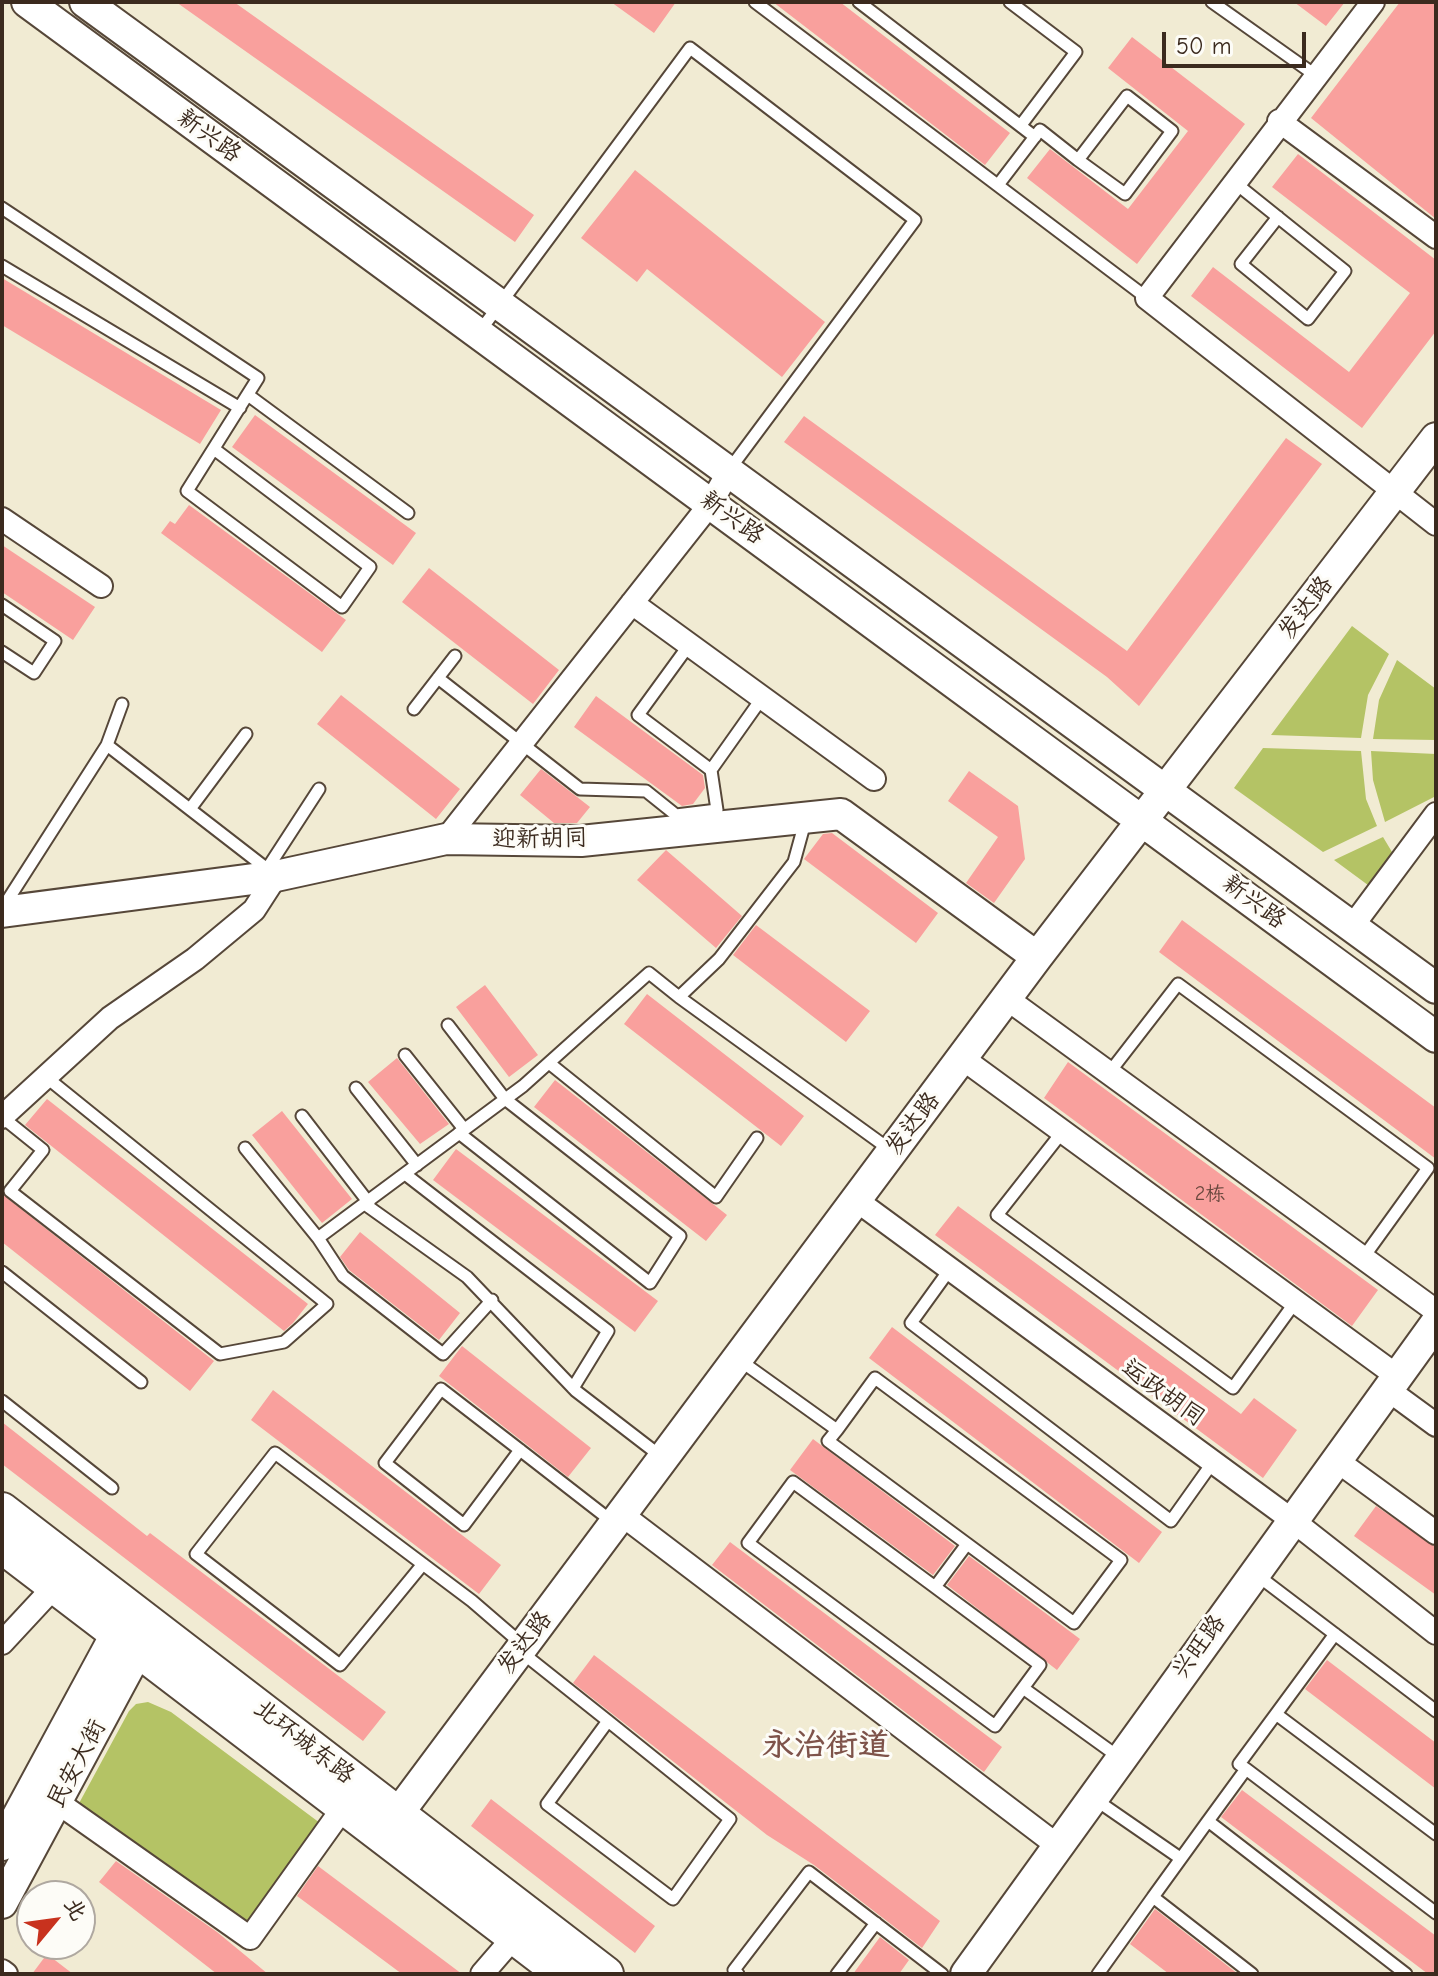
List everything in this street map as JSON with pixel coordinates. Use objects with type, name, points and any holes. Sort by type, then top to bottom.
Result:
[{"type":"main road","name":"新兴路","points":[[27,2],[1436,1037]]},
{"type":"main road","name":"新兴路","points":[[85,2],[729,471],[1164,793],[1436,988]]},
{"type":"main road","name":"发达路","points":[[397,1815],[1006,998],[1145,821],[1436,438]]},
{"type":"main road","name":"迎新胡同","points":[[2,910],[272,872],[446,839],[581,841],[677,823],[841,814],[1037,957]]},
{"type":"main road","name":"兴旺路","points":[[966,1974],[1253,1572],[1436,1323]]},
{"type":"main road","name":"北环城东路","points":[[2,1510],[134,1630],[343,1808],[563,1974]]},
{"type":"main road","name":"北环城东路","points":[[2,1546],[54,1587],[134,1630],[397,1815],[606,1974]]},
{"type":"main road","name":"民安大街","points":[[2,1903],[57,1802],[134,1630]]},
{"type":"main road","name":"民安大街","points":[[2,1845],[134,1630]]},
{"type":"street","points":[[1373,2],[1279,121],[1147,298],[1394,493],[1433,516]]},
{"type":"street","points":[[1279,121],[1436,237]]},
{"type":"street","points":[[446,839],[711,503],[729,471]]},
{"type":"street","points":[[2,519],[101,586]]},
{"type":"street","points":[[632,603],[874,779]]},
{"type":"street","points":[[1351,928],[1436,814]]},
{"type":"street","points":[[2,1117],[110,1018],[195,959],[254,910],[272,872]]},
{"type":"street","points":[[1006,998],[1436,1311]]},
{"type":"street","points":[[962,1058],[1296,1301],[1392,1382],[1436,1425]]},
{"type":"street","name":"运政胡同","points":[[856,1200],[1292,1520],[1436,1633]]},
{"type":"street","points":[[1336,1460],[1436,1533]]},
{"type":"street","points":[[618,1519],[1058,1846]]},
{"type":"street","points":[[2,1643],[54,1587]]},
{"type":"street","points":[[57,1802],[250,1938],[343,1808]]},
{"type":"street","points":[[482,1974],[514,1937]]},
{"type":"lane","points":[[755,2],[1147,298]]},
{"type":"lane","points":[[859,2],[1035,137]]},
{"type":"lane","points":[[1010,2],[1076,52],[1021,125]]},
{"type":"lane","points":[[1212,2],[1315,75]]},
{"type":"lane","points":[[479,333],[690,48],[915,220],[729,471]]},
{"type":"lane","points":[[998,185],[1040,130],[1078,160],[1125,194],[1172,131],[1127,96],[1078,160]]},
{"type":"lane","points":[[1234,182],[1278,217],[1345,271],[1308,319],[1241,264],[1278,217]]},
{"type":"lane","points":[[2,208],[258,378],[187,491],[342,607],[370,567],[214,449]]},
{"type":"lane","points":[[2,266],[240,408]]},
{"type":"lane","points":[[248,395],[408,513]]},
{"type":"lane","points":[[2,605],[55,641],[34,673],[2,652]]},
{"type":"lane","points":[[689,645],[638,715],[711,770]]},
{"type":"lane","points":[[414,709],[455,656]]},
{"type":"lane","points":[[438,678],[580,789],[646,791],[677,823],[717,810],[711,770],[762,698]]},
{"type":"lane","points":[[2,910],[107,745],[122,704]]},
{"type":"lane","points":[[190,809],[246,734]]},
{"type":"lane","points":[[107,745],[272,872],[319,789]]},
{"type":"lane","points":[[679,997],[719,959],[794,862],[806,817]]},
{"type":"lane","points":[[318,1238],[505,1099],[649,973],[892,1152]]},
{"type":"lane","points":[[1109,1073],[1178,984],[1428,1168],[1363,1258]]},
{"type":"lane","points":[[405,1055],[462,1131],[650,1283],[680,1236],[505,1099],[448,1025]]},
{"type":"lane","points":[[549,1063],[716,1197],[757,1138]]},
{"type":"lane","points":[[2,1117],[43,1150],[10,1191],[220,1354],[284,1342],[327,1304],[46,1077]]},
{"type":"lane","points":[[356,1088],[417,1165]]},
{"type":"lane","points":[[302,1116],[367,1204],[467,1277],[573,1388],[663,1458]]},
{"type":"lane","points":[[1063,1131],[997,1215],[1233,1388],[1296,1301]]},
{"type":"lane","points":[[245,1148],[318,1238],[343,1276],[443,1354],[492,1300]]},
{"type":"lane","points":[[405,1174],[608,1331],[573,1388]]},
{"type":"lane","points":[[950,1269],[911,1323],[1171,1521],[1213,1462]]},
{"type":"lane","points":[[2,1272],[141,1382]]},
{"type":"lane","points":[[738,1358],[837,1430]]},
{"type":"lane","points":[[875,1378],[1121,1560],[1074,1623],[828,1441],[837,1430],[875,1378]]},
{"type":"lane","points":[[520,1450],[464,1525],[385,1463],[441,1389],[618,1519]]},
{"type":"lane","points":[[2,1401],[112,1488]]},
{"type":"lane","points":[[423,1564],[340,1665],[196,1554],[275,1453],[423,1564],[608,1721],[730,1819],[673,1899],[547,1804],[608,1721]]},
{"type":"lane","points":[[793,1482],[935,1587],[1040,1665],[995,1726],[748,1543],[793,1482]]},
{"type":"lane","points":[[935,1587],[967,1544]]},
{"type":"lane","points":[[1253,1572],[1436,1711]]},
{"type":"lane","points":[[1335,1634],[1239,1764],[1436,1913]]},
{"type":"lane","points":[[1023,1688],[1120,1758]]},
{"type":"lane","points":[[1276,1714],[1436,1834]]},
{"type":"lane","points":[[1098,1974],[1246,1769]]},
{"type":"lane","points":[[1092,1797],[1180,1858]]},
{"type":"lane","points":[[1208,1821],[1406,1974]]},
{"type":"lane","points":[[738,1974],[734,1970],[809,1872],[942,1974]]},
{"type":"lane","points":[[1153,1897],[1252,1974]]},
{"type":"lane","points":[[837,1974],[876,1923]]},
{"type":"green space","points":[[1352,626],[1389,654],[1368,695],[1361,738],[1271,735]]},
{"type":"green space","points":[[1397,660],[1436,689],[1436,740],[1373,739],[1379,700]]},
{"type":"green space","points":[[1263,748],[1361,751],[1366,799],[1377,826],[1323,852],[1234,788]]},
{"type":"green space","points":[[1371,751],[1436,754],[1436,796],[1385,822],[1373,780]]},
{"type":"green space","points":[[1383,837],[1395,857],[1372,888],[1334,860]]},
{"type":"green space","points":[[148,1702],[171,1712],[324,1826],[249,1929],[77,1807],[129,1711],[136,1704]]},
{"type":"building","points":[[176,2],[234,2],[534,215],[515,242]]},
{"type":"building","points":[[611,2],[676,2],[654,33]]},
{"type":"building","points":[[773,2],[840,2],[1010,133],[985,165]]},
{"type":"building","points":[[1294,2],[1345,2],[1326,26]]},
{"type":"building","points":[[1400,2],[1436,2],[1436,219],[1311,118]]},
{"type":"building","points":[[1132,37],[1245,124],[1137,264],[1027,178],[1050,149],[1128,209],[1188,131],[1108,68]]},
{"type":"building","points":[[1298,154],[1436,260],[1436,331],[1362,428],[1191,296],[1213,267],[1349,372],[1410,293],[1272,187]]},
{"type":"building","points":[[635,170],[825,322],[782,377],[647,269],[637,282],[581,238]]},
{"type":"building","points":[[2,278],[221,410],[200,444],[2,325]]},
{"type":"building","points":[[255,415],[416,533],[393,565],[232,447]]},
{"type":"building","points":[[804,416],[1127,651],[1286,438],[1322,464],[1139,706],[1107,677],[784,442]]},
{"type":"building","points":[[189,505],[346,620],[322,652],[161,533],[170,521],[175,524]]},
{"type":"building","points":[[2,545],[95,607],[73,640],[2,592]]},
{"type":"building","points":[[429,568],[559,670],[533,704],[402,602]]},
{"type":"building","points":[[341,695],[460,789],[436,819],[317,724]]},
{"type":"building","points":[[596,696],[703,775],[705,788],[693,804],[682,806],[574,727]]},
{"type":"building","points":[[541,769],[590,807],[577,823],[554,823],[520,795]]},
{"type":"building","points":[[969,771],[1018,806],[1025,859],[994,903],[966,883],[998,837],[948,801]]},
{"type":"building","points":[[832,833],[938,913],[916,943],[804,859],[823,834]]},
{"type":"building","points":[[666,850],[742,916],[716,948],[637,880]]},
{"type":"building","points":[[1182,920],[1436,1108],[1436,1159],[1159,952]]},
{"type":"building","points":[[756,925],[870,1011],[846,1042],[733,955]]},
{"type":"building","points":[[485,985],[538,1055],[509,1077],[456,1007]]},
{"type":"building","points":[[647,994],[804,1116],[781,1146],[624,1024]]},
{"type":"building","points":[[397,1058],[449,1124],[420,1144],[368,1082]]},
{"type":"building","points":[[1068,1062],[1378,1290],[1352,1326],[1044,1098]]},
{"type":"building","points":[[555,1080],[727,1215],[706,1241],[534,1107]]},
{"type":"building","points":[[47,1099],[308,1304],[293,1323],[284,1331],[25,1125]]},
{"type":"building","points":[[282,1111],[352,1199],[322,1223],[252,1135]]},
{"type":"building","points":[[456,1149],[658,1301],[635,1332],[433,1180]]},
{"type":"building","points":[[2,1194],[214,1361],[190,1391],[2,1242]]},
{"type":"building","points":[[958,1206],[1241,1414],[1254,1398],[1297,1430],[1263,1478],[935,1235]]},
{"type":"building","points":[[360,1232],[460,1313],[439,1340],[349,1270],[340,1257]]},
{"type":"building","points":[[892,1327],[1162,1532],[1139,1563],[869,1358]]},
{"type":"building","points":[[462,1346],[591,1448],[568,1477],[439,1376]]},
{"type":"building","points":[[273,1390],[501,1565],[479,1594],[251,1420]]},
{"type":"building","points":[[2,1422],[147,1536],[150,1533],[386,1712],[363,1741],[2,1464]]},
{"type":"building","points":[[813,1439],[955,1546],[933,1575],[790,1470]]},
{"type":"building","points":[[1376,1506],[1436,1547],[1436,1595],[1354,1536]]},
{"type":"building","points":[[730,1542],[1002,1747],[984,1772],[712,1565]]},
{"type":"building","points":[[969,1556],[1080,1639],[1057,1670],[947,1585]]},
{"type":"building","points":[[594,1655],[940,1921],[922,1948],[814,1865],[767,1835],[573,1683]]},
{"type":"building","points":[[1327,1660],[1436,1743],[1436,1789],[1305,1689]]},
{"type":"building","points":[[1242,1790],[1436,1936],[1436,1974],[1428,1974],[1221,1817]]},
{"type":"building","points":[[491,1799],[655,1926],[635,1953],[471,1826]]},
{"type":"building","points":[[116,1861],[217,1932],[268,1974],[217,1974],[99,1882]]},
{"type":"building","points":[[318,1866],[462,1974],[402,1974],[297,1896]]},
{"type":"building","points":[[1155,1909],[1238,1974],[1169,1974],[1130,1944]]},
{"type":"building","points":[[880,1937],[909,1960],[899,1974],[853,1974]]},
{"type":"building","points":[[42,1960],[55,1960],[73,1974],[32,1974]]},
{"type":"district","name":"永治街道","points":[[826,1746]]}]
